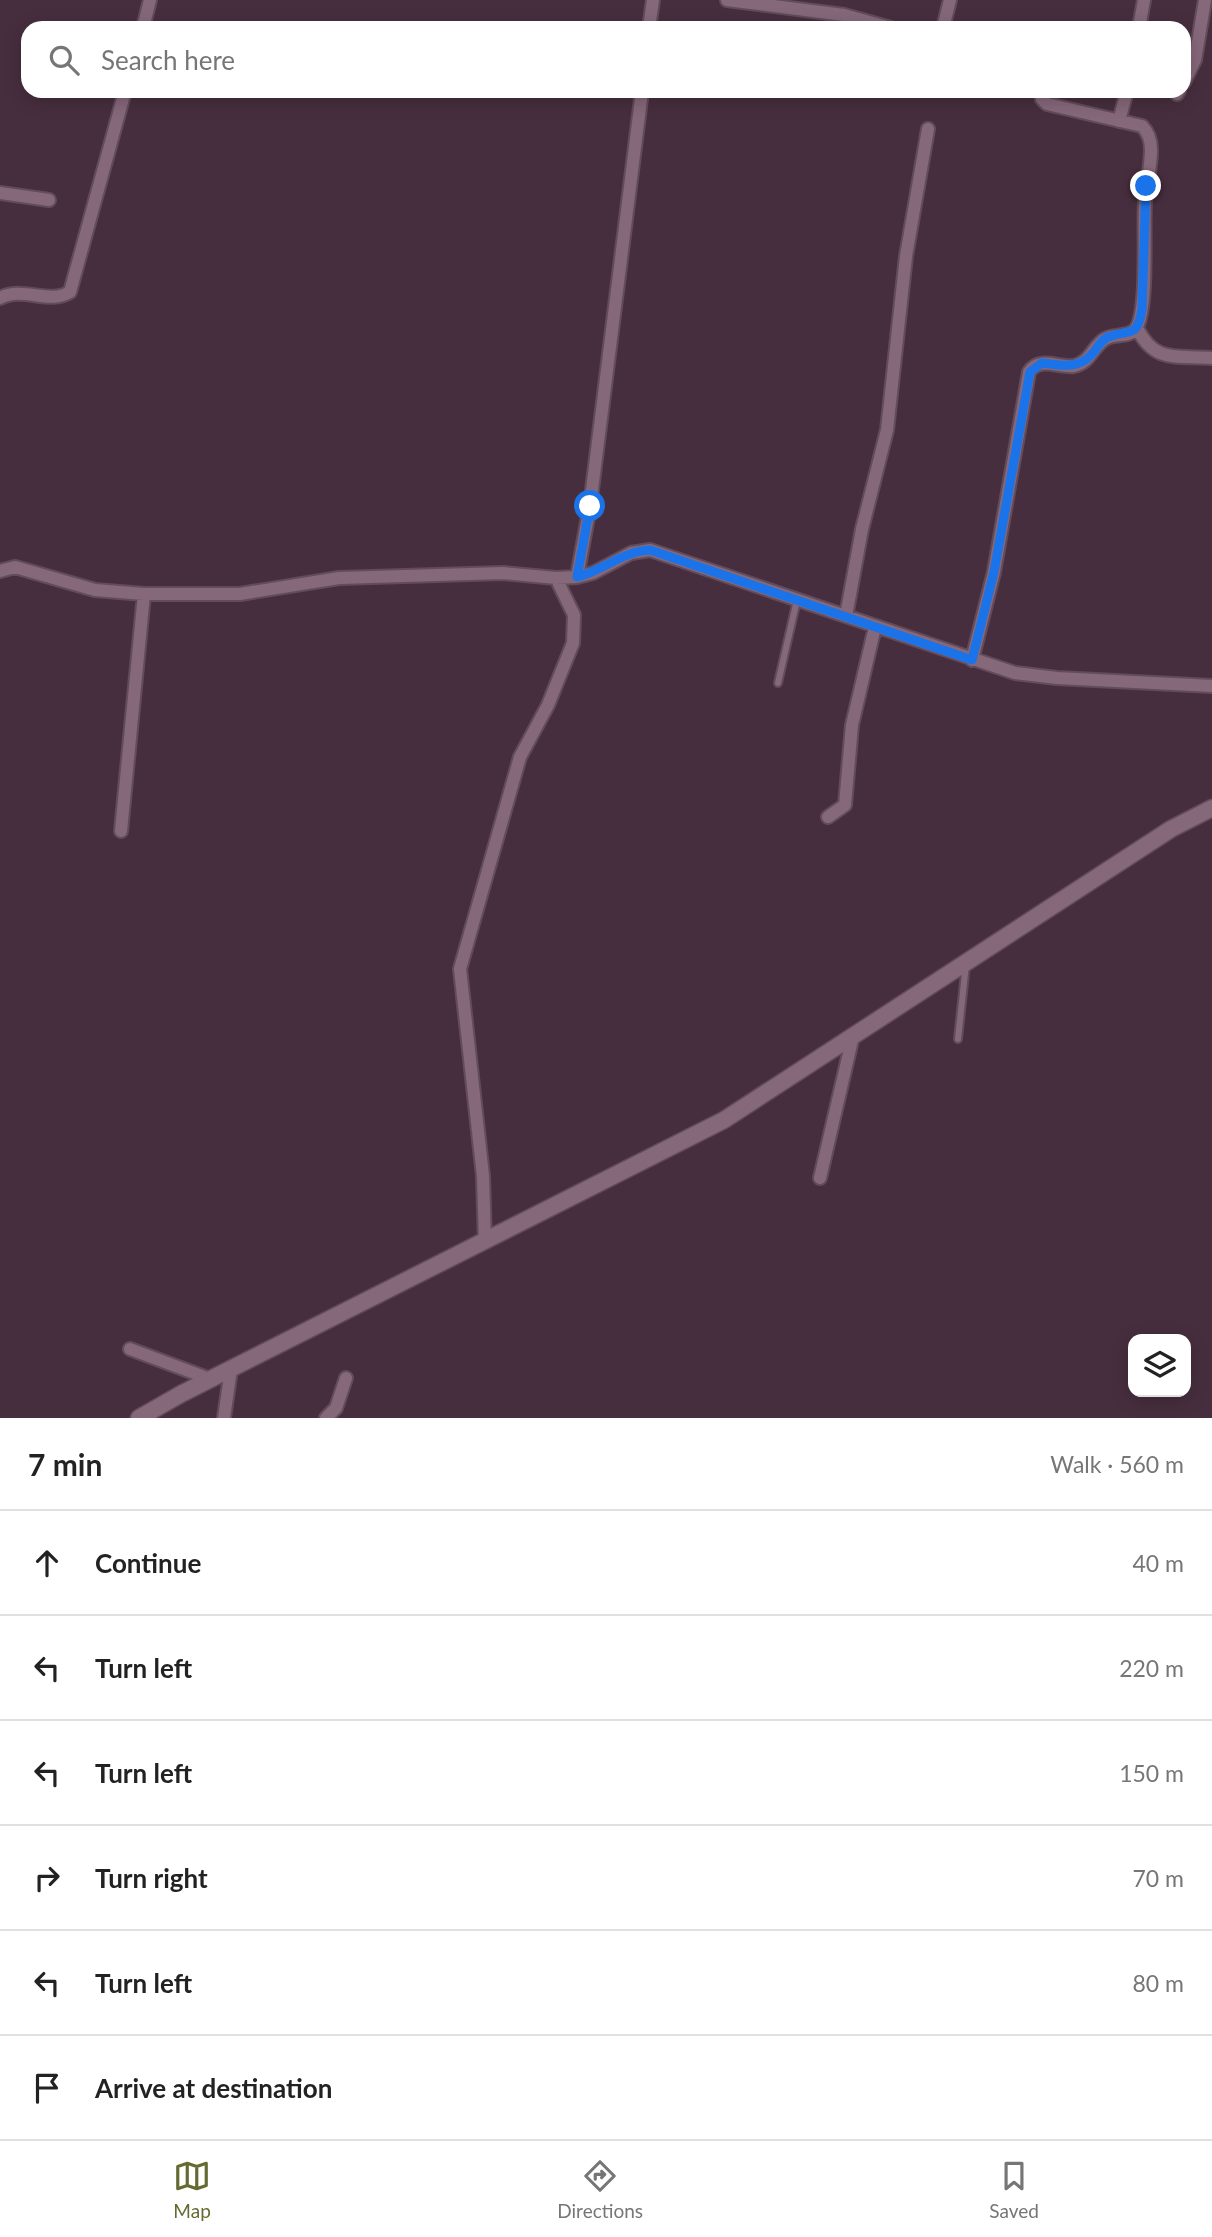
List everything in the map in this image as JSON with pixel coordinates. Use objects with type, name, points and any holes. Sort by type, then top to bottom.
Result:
[{"type":"street","points":[[145,21],[150,0]]},
{"type":"street","points":[[650,21],[653,0]]},
{"type":"street","points":[[727,0],[844,15],[866,21]]},
{"type":"street","points":[[945,21],[950,0]]},
{"type":"street","points":[[1140,21],[1144,0]]},
{"type":"street","points":[[1191,68],[1195,60],[1205,0]]},
{"type":"street","points":[[0,298],[17,292],[55,297],[70,292],[123,98]]},
{"type":"street","points":[[577,577],[590,506],[641,98]]},
{"type":"street","points":[[972,660],[994,572],[1030,372],[1042,363],[1074,366],[1083,362],[1102,341],[1131,333],[1137,328],[1142,309],[1150,140],[1142,126],[1047,104],[1042,98]]},
{"type":"street","points":[[1119,121],[1125,98]]},
{"type":"street","points":[[846,616],[862,529],[887,430],[906,256],[928,129]]},
{"type":"street","points":[[0,192],[49,200]]},
{"type":"street","points":[[1137,328],[1146,345],[1160,354],[1212,358]]},
{"type":"street","points":[[0,571],[15,567],[76,587],[144,594],[240,594],[339,578],[503,573],[556,579],[577,577],[593,573],[631,553],[650,550],[972,660],[1035,676],[1212,685]]},
{"type":"street","points":[[485,1242],[483,1176],[460,969],[520,757],[548,705],[573,643],[574,615],[556,579]]},
{"type":"street","points":[[121,831],[144,594]]},
{"type":"street","points":[[828,817],[845,805],[852,725],[875,627]]},
{"type":"street","points":[[139,1418],[210,1379],[724,1120],[1171,829],[1212,808]]},
{"type":"street","points":[[820,1178],[853,1036]]},
{"type":"street","points":[[130,1349],[210,1379]]},
{"type":"street","points":[[224,1418],[231,1369]]},
{"type":"street","points":[[326,1418],[336,1408],[346,1378]]},
{"type":"lane","points":[[778,684],[797,600]]},
{"type":"lane","points":[[958,1039],[967,962]]},
{"type":"route","points":[[590,506],[577,577],[593,573],[631,553],[642,550],[660,552],[972,660],[994,572],[1030,372],[1033,367],[1042,363],[1074,366],[1083,362],[1108,337],[1131,333],[1137,328],[1142,309],[1146,186]]}]
